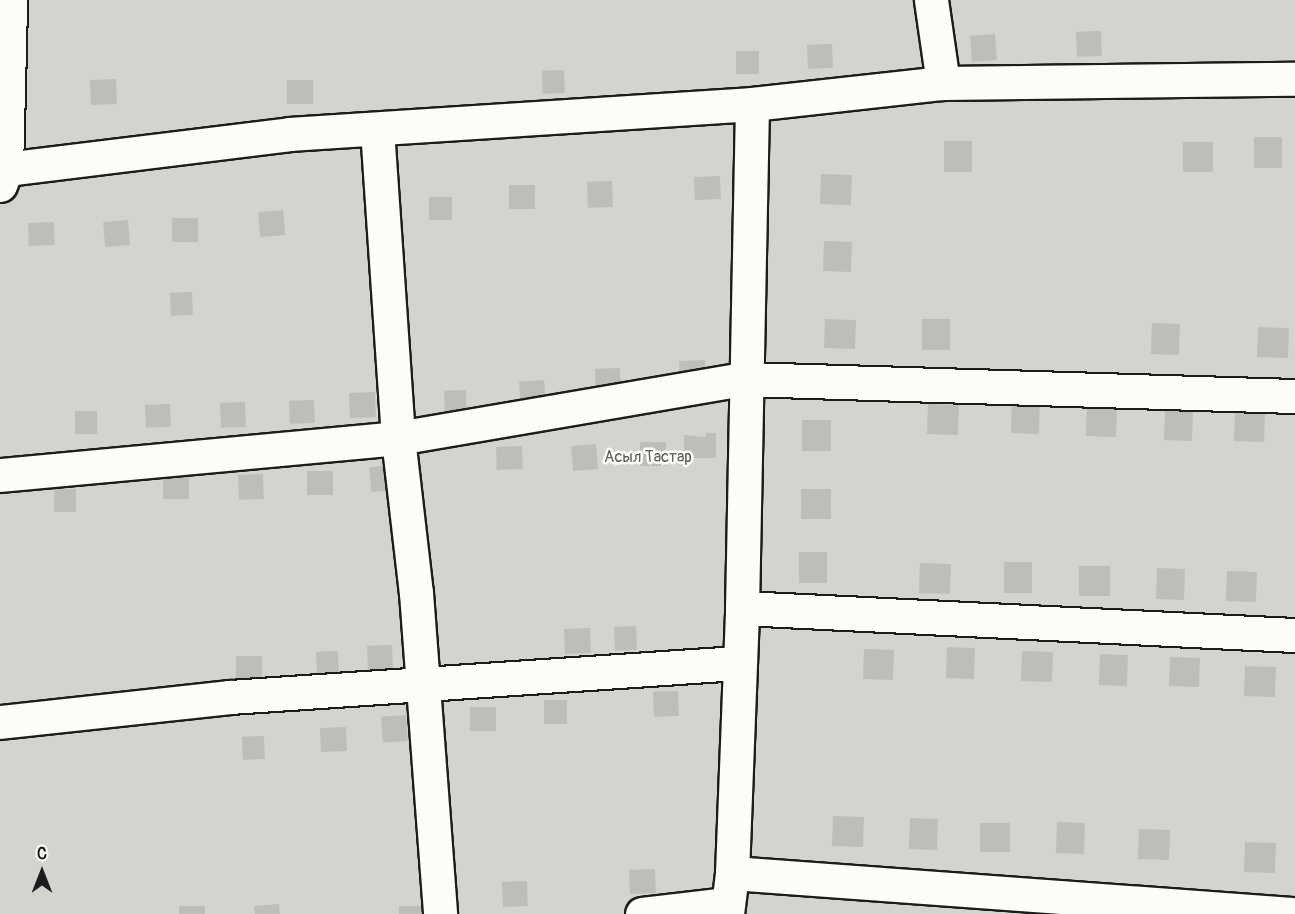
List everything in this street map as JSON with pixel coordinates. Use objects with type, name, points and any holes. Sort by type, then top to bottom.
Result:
[{"type":"street","points":[[10,0],[3,177],[290,134],[752,104],[943,83],[1295,79]]},
{"type":"street","points":[[931,0],[943,83]]},
{"type":"street","points":[[729,897],[742,608],[744,379],[752,104]]},
{"type":"street","points":[[377,129],[398,438],[416,592],[421,686],[440,914]]},
{"type":"street","points":[[0,475],[398,438],[744,379],[1295,396]]},
{"type":"street","points":[[742,608],[1295,635]]},
{"type":"street","points":[[0,722],[230,698],[738,663]]},
{"type":"street","points":[[642,914],[729,897],[1291,914]]},
{"type":"green space","name":"Асыл Тастар","points":[[0,0],[1295,0],[1295,914],[0,914]]},
{"type":"building","points":[[1101,31],[1102,56],[1077,57],[1076,32]]},
{"type":"building","points":[[995,34],[997,60],[972,62],[970,36]]},
{"type":"building","points":[[832,44],[833,68],[808,69],[807,45]]},
{"type":"building","points":[[736,51],[759,51],[759,74],[736,74]]},
{"type":"building","points":[[564,70],[565,93],[543,94],[542,71]]},
{"type":"building","points":[[116,79],[117,104],[91,105],[90,80]]},
{"type":"building","points":[[287,80],[313,80],[313,104],[287,104]]},
{"type":"building","points":[[1254,137],[1282,137],[1282,168],[1254,168]]},
{"type":"building","points":[[944,141],[972,141],[972,172],[944,172]]},
{"type":"building","points":[[1183,142],[1213,142],[1213,172],[1183,172]]},
{"type":"building","points":[[821,174],[852,175],[851,205],[820,204]]},
{"type":"building","points":[[720,176],[721,199],[695,200],[694,177]]},
{"type":"building","points":[[612,181],[613,207],[588,208],[587,182]]},
{"type":"building","points":[[509,185],[535,185],[535,209],[509,209]]},
{"type":"building","points":[[429,197],[452,197],[452,220],[429,220]]},
{"type":"building","points":[[283,210],[285,235],[260,237],[258,212]]},
{"type":"building","points":[[172,218],[198,218],[198,242],[172,242]]},
{"type":"building","points":[[128,220],[130,245],[105,247],[103,222]]},
{"type":"building","points":[[54,222],[55,245],[29,246],[28,223]]},
{"type":"building","points":[[824,241],[852,242],[851,272],[823,271]]},
{"type":"building","points":[[192,292],[193,315],[171,316],[170,293]]},
{"type":"building","points":[[825,319],[856,320],[855,349],[824,348]]},
{"type":"building","points":[[922,319],[950,319],[950,350],[922,350]]},
{"type":"building","points":[[1152,323],[1180,324],[1179,355],[1151,354]]},
{"type":"building","points":[[1258,327],[1289,328],[1288,358],[1257,357]]},
{"type":"building","points":[[705,360],[706,384],[680,385],[679,361]]},
{"type":"building","points":[[620,368],[621,393],[596,394],[595,369]]},
{"type":"building","points":[[544,380],[546,406],[521,408],[519,382]]},
{"type":"building","points":[[466,390],[467,413],[445,414],[444,391]]},
{"type":"building","points":[[375,392],[376,417],[350,418],[349,393]]},
{"type":"building","points":[[314,400],[315,423],[290,424],[289,401]]},
{"type":"building","points":[[245,402],[246,427],[221,428],[220,403]]},
{"type":"building","points":[[1012,402],[1040,403],[1039,434],[1011,433]]},
{"type":"building","points":[[170,404],[171,427],[146,428],[145,405]]},
{"type":"building","points":[[928,404],[959,405],[958,435],[927,434]]},
{"type":"building","points":[[1087,406],[1117,407],[1116,437],[1086,436]]},
{"type":"building","points":[[1165,409],[1193,410],[1192,441],[1164,440]]},
{"type":"building","points":[[75,411],[97,411],[97,434],[75,434]]},
{"type":"building","points":[[1235,412],[1265,413],[1264,442],[1234,441]]},
{"type":"building","points":[[802,420],[831,420],[831,451],[802,451]]},
{"type":"building","points":[[706,433],[716,433],[716,458],[684,458],[684,435],[706,437]]},
{"type":"building","points":[[640,442],[666,442],[666,466],[640,466]]},
{"type":"building","points":[[596,444],[598,469],[573,471],[571,446]]},
{"type":"building","points":[[522,446],[523,469],[497,470],[496,447]]},
{"type":"building","points":[[394,465],[396,490],[371,492],[369,467]]},
{"type":"building","points":[[307,471],[333,471],[333,495],[307,495]]},
{"type":"building","points":[[263,474],[264,499],[239,500],[238,475]]},
{"type":"building","points":[[163,475],[189,475],[189,499],[163,499]]},
{"type":"building","points":[[54,489],[76,489],[76,512],[54,512]]},
{"type":"building","points":[[801,489],[831,489],[831,519],[801,519]]},
{"type":"building","points":[[799,552],[827,552],[827,583],[799,583]]},
{"type":"building","points":[[1004,562],[1032,562],[1032,593],[1004,593]]},
{"type":"building","points":[[920,563],[951,564],[950,594],[919,593]]},
{"type":"building","points":[[1079,566],[1110,566],[1110,596],[1079,596]]},
{"type":"building","points":[[1157,568],[1185,569],[1184,600],[1156,599]]},
{"type":"building","points":[[1227,571],[1257,572],[1256,602],[1226,601]]},
{"type":"building","points":[[636,626],[637,650],[615,651],[614,627]]},
{"type":"building","points":[[590,628],[591,653],[565,654],[564,629]]},
{"type":"building","points":[[392,645],[393,669],[368,670],[367,646]]},
{"type":"building","points":[[947,647],[975,648],[974,679],[946,678]]},
{"type":"building","points":[[864,649],[894,650],[893,680],[863,679]]},
{"type":"building","points":[[338,651],[339,674],[317,675],[316,652]]},
{"type":"building","points":[[1022,651],[1053,652],[1052,682],[1021,681]]},
{"type":"building","points":[[1100,654],[1128,655],[1127,686],[1099,685]]},
{"type":"building","points":[[236,656],[262,656],[262,679],[236,679]]},
{"type":"building","points":[[1170,657],[1200,658],[1199,687],[1169,686]]},
{"type":"building","points":[[1245,666],[1276,667],[1275,697],[1244,696]]},
{"type":"building","points":[[678,691],[679,716],[654,717],[653,692]]},
{"type":"building","points":[[544,700],[567,700],[567,724],[544,724]]},
{"type":"building","points":[[470,707],[496,707],[496,731],[470,731]]},
{"type":"building","points":[[406,715],[408,741],[383,743],[381,717]]},
{"type":"building","points":[[346,727],[347,751],[321,752],[320,728]]},
{"type":"building","points":[[264,736],[265,759],[243,760],[242,737]]},
{"type":"building","points":[[833,816],[864,817],[863,847],[832,846]]},
{"type":"building","points":[[910,818],[938,819],[937,850],[909,849]]},
{"type":"building","points":[[1057,822],[1085,823],[1084,854],[1056,853]]},
{"type":"building","points":[[980,823],[1010,823],[1010,852],[980,852]]},
{"type":"building","points":[[1139,829],[1170,830],[1169,860],[1138,859]]},
{"type":"building","points":[[1245,842],[1276,843],[1275,873],[1244,872]]},
{"type":"building","points":[[655,869],[656,893],[630,894],[629,870]]},
{"type":"building","points":[[527,881],[528,906],[503,907],[502,882]]},
{"type":"building","points":[[279,904],[280,914],[255,914],[254,906]]},
{"type":"building","points":[[179,906],[205,906],[205,914],[179,914]]},
{"type":"building","points":[[399,906],[424,906],[424,914],[399,914]]}]
